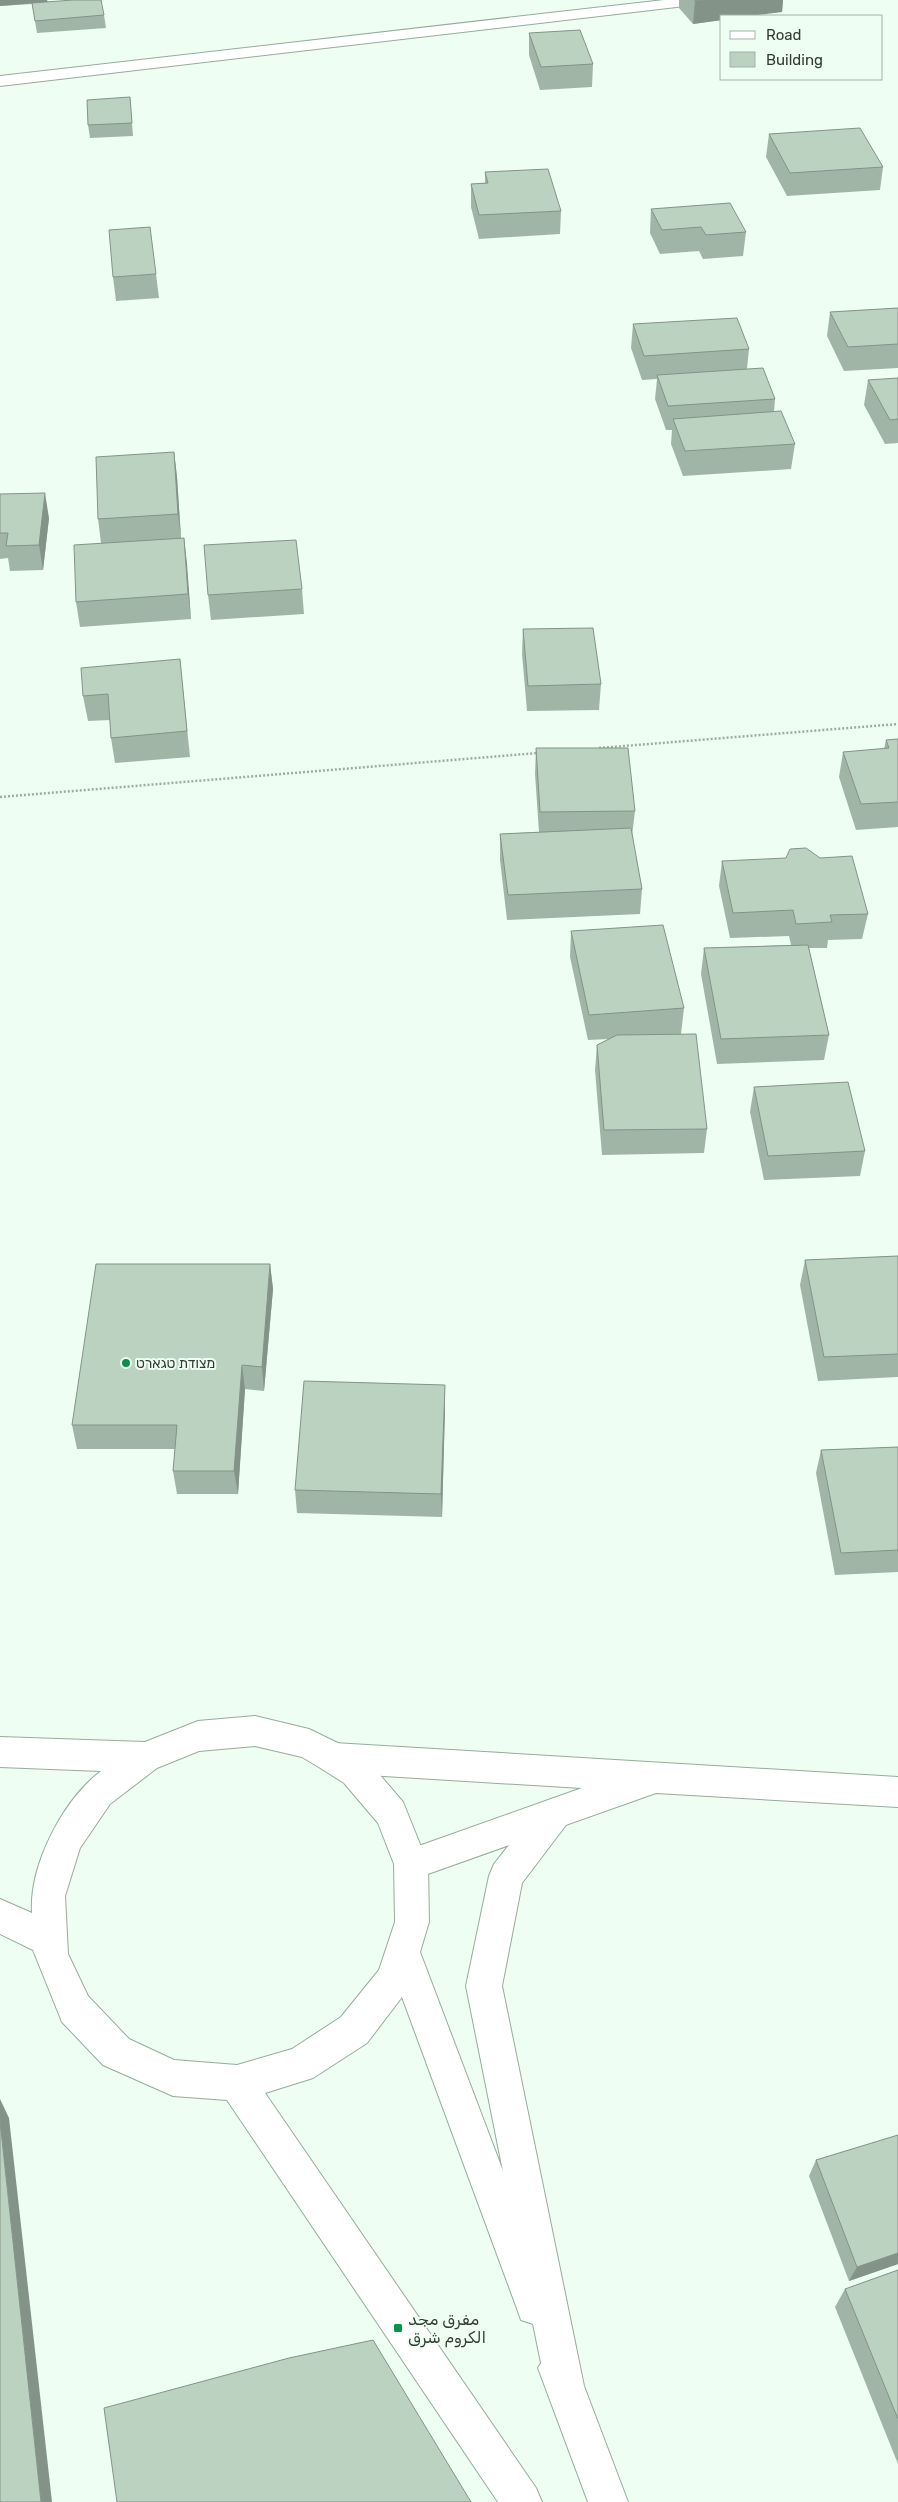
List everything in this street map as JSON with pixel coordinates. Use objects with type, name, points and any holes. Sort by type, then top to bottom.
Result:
[{"type":"street","points":[[0,81],[702,0]]},
{"type":"street","points":[[255,1731],[309,1744],[334,1758],[356,1772],[391,1813],[411,1864],[412,1922],[393,1980],[354,2030],[300,2065],[237,2083],[173,2078],[116,2052],[75,2009],[51,1955],[48,1896],[65,1841],[98,1793],[145,1757],[198,1736],[255,1731]]},
{"type":"street","points":[[0,1752],[145,1757]]},
{"type":"street","points":[[334,1758],[898,1792]]},
{"type":"street","points":[[411,1864],[661,1777]]},
{"type":"street","points":[[554,1814],[506,1876],[484,1986],[565,2386]]},
{"type":"street","points":[[0,1916],[50,1940]]},
{"type":"street","points":[[402,1951],[608,2502]]},
{"type":"street","points":[[237,2083],[522,2502]]},
{"type":"path","points":[[592,749],[898,724]]},
{"type":"path","points":[[0,797],[543,753]]},
{"type":"building","points":[[101,0],[104,15],[35,21],[32,3]]},
{"type":"building","points":[[580,30],[593,64],[541,67],[529,33]]},
{"type":"building","points":[[130,97],[132,123],[88,125],[87,100]]},
{"type":"building","points":[[860,128],[883,167],[790,173],[769,134]]},
{"type":"building","points":[[548,169],[561,211],[479,215],[471,184],[488,183],[485,172]]},
{"type":"building","points":[[730,203],[746,232],[706,235],[701,227],[662,230],[651,209]]},
{"type":"building","points":[[150,227],[156,274],[113,277],[109,230]]},
{"type":"building","points":[[898,308],[898,344],[848,347],[830,312]]},
{"type":"building","points":[[737,318],[749,349],[644,356],[633,324]]},
{"type":"building","points":[[763,368],[775,399],[668,406],[657,375]]},
{"type":"building","points":[[898,378],[898,419],[890,420],[868,380]]},
{"type":"building","points":[[781,411],[795,444],[685,451],[673,419]]},
{"type":"building","points":[[174,452],[178,514],[98,519],[96,457]]},
{"type":"building","points":[[45,493],[39,545],[6,546],[8,533],[0,533],[0,494]]},
{"type":"building","points":[[184,538],[188,594],[76,602],[74,545]]},
{"type":"building","points":[[296,540],[302,589],[208,595],[204,545]]},
{"type":"building","points":[[593,628],[601,684],[528,686],[523,629]]},
{"type":"building","points":[[180,659],[187,731],[111,738],[108,694],[83,696],[81,668]]},
{"type":"building","points":[[898,739],[898,802],[861,804],[843,752],[889,748],[886,740]]},
{"type":"building","points":[[536,748],[628,748],[635,811],[540,812]]},
{"type":"building","points":[[631,828],[642,889],[508,895],[500,834]]},
{"type":"building","points":[[806,848],[820,858],[852,856],[868,914],[830,915],[832,922],[796,924],[793,910],[733,913],[722,861],[786,858],[790,849]]},
{"type":"building","points":[[663,925],[684,1008],[589,1015],[571,931]]},
{"type":"building","points":[[808,945],[829,1035],[721,1039],[704,948]]},
{"type":"building","points":[[696,1034],[707,1129],[604,1130],[597,1045],[617,1035]]},
{"type":"building","points":[[848,1082],[865,1151],[768,1156],[754,1087]]},
{"type":"building","points":[[898,1256],[898,1354],[824,1357],[805,1260]]},
{"type":"building","points":[[96,1264],[270,1264],[262,1367],[242,1365],[234,1471],[173,1471],[177,1425],[72,1425]]},
{"type":"building","points":[[304,1381],[445,1385],[441,1494],[295,1490]]},
{"type":"building","points":[[898,1447],[898,1550],[841,1553],[821,1450]]},
{"type":"building","points":[[0,2121],[41,2502],[0,2502]]},
{"type":"building","points":[[898,2135],[898,2253],[857,2267],[816,2160]]},
{"type":"building","points":[[898,2270],[898,2419],[845,2289]]},
{"type":"building","points":[[373,2340],[471,2502],[117,2502],[104,2408],[289,2358]]},
{"type":"place","name":"מצודת טגארט","points":[[126,1363]]},
{"type":"place","name":"مفرق مجد الكروم شرق","points":[[398,2328]]}]
